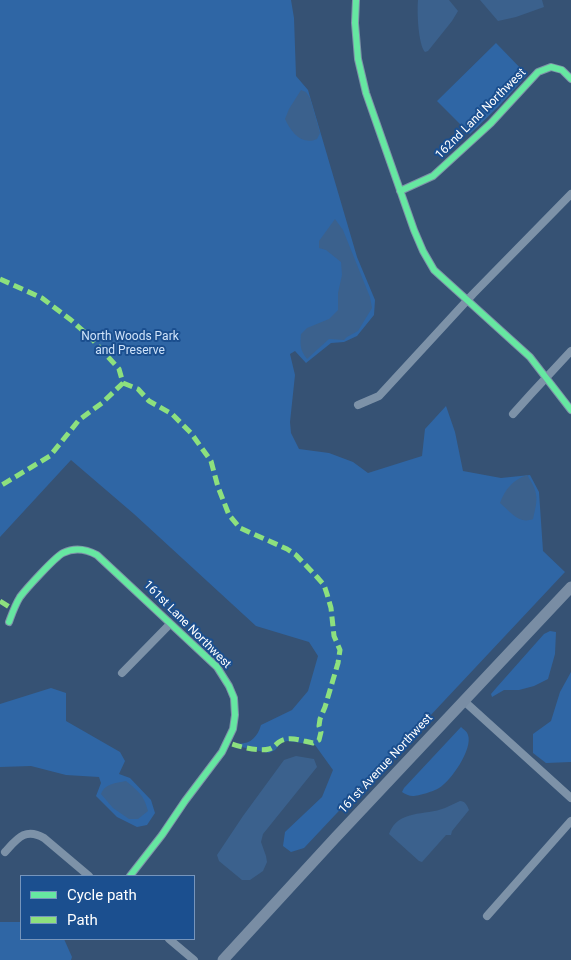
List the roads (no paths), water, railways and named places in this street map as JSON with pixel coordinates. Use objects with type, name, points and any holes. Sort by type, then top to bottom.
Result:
[{"type":"main road","name":"161st Avenue Northwest","points":[[223,960],[571,587]]},
{"type":"street","points":[[356,0],[355,23],[358,59],[366,93],[414,230],[428,261],[434,270],[530,357],[571,410]]},
{"type":"street","name":"162nd Land Northwest","points":[[400,191],[434,176],[491,123],[538,72],[551,67],[562,70],[571,79]]},
{"type":"street","points":[[358,405],[379,396],[467,300],[571,194]]},
{"type":"street","points":[[513,414],[571,351]]},
{"type":"street","name":"161st Lane Northwest","points":[[10,622],[20,597],[62,554],[70,550],[88,550],[97,554],[192,643],[220,671],[229,686],[234,698],[235,715],[233,729],[222,752],[131,875]]},
{"type":"street","points":[[122,673],[170,624]]},
{"type":"street","points":[[464,701],[571,798]]},
{"type":"street","points":[[487,916],[571,821]]},
{"type":"street","points":[[5,852],[18,838],[29,833],[37,834],[88,875]]},
{"type":"street","points":[[170,940],[194,960]]},
{"type":"park label","name":"North Woods Park and Preserve","points":[[130,344]]}]
